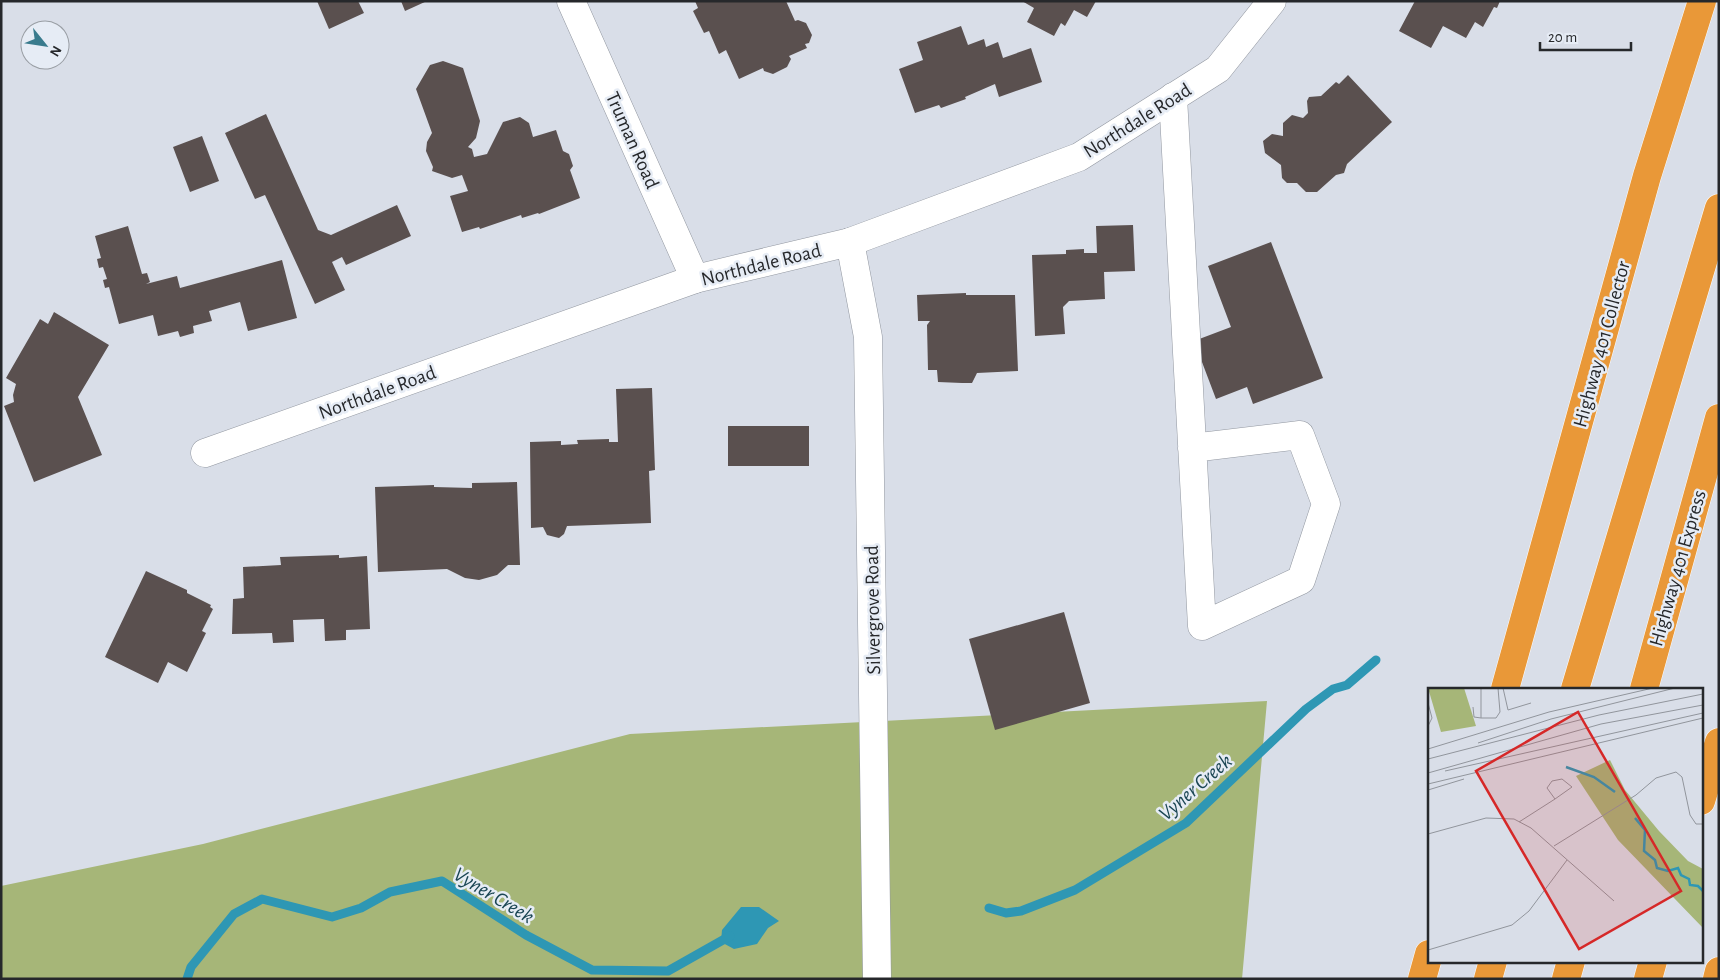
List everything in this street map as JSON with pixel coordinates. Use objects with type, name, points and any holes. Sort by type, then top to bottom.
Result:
[{"type":"highway","points":[[1648,176],[1685,1]]},
{"type":"highway","name":"Highway 401 Collector","points":[[1505,688],[1648,176],[1702,1]]},
{"type":"highway","points":[[1575,688],[1719,208]]},
{"type":"highway","name":"Highway 401 Express","points":[[1644,688],[1719,418]]},
{"type":"highway","points":[[1702,798],[1719,742]]},
{"type":"highway","points":[[1422,979],[1428,958]]},
{"type":"highway","points":[[1488,979],[1493,962]]},
{"type":"highway","points":[[1566,979],[1571,962]]},
{"type":"highway","points":[[1648,979],[1653,962]]},
{"type":"highway","points":[[1717,979],[1719,972]]},
{"type":"street","name":"Truman Road","points":[[571,1],[695,279]]},
{"type":"street","name":"Northdale Road","points":[[205,454],[695,279],[850,242],[1079,157],[1218,69],[1272,1]]},
{"type":"street","points":[[1173,97],[1192,448],[1202,626],[1301,580],[1326,504],[1300,435],[1192,448]]},
{"type":"street","name":"Silvergrove Road","points":[[850,242],[868,337],[877,979]]},
{"type":"green space","points":[[1267,701],[1242,979],[1,979],[1,886],[203,844],[630,734]]},
{"type":"water","points":[[741,907],[759,907],[779,921],[768,928],[757,944],[734,949],[721,942],[722,930]]},
{"type":"building","points":[[317,1],[358,1],[364,13],[329,29]]},
{"type":"building","points":[[401,1],[427,1],[405,11]]},
{"type":"building","points":[[695,1],[786,1],[795,21],[798,20],[806,23],[812,35],[809,43],[805,44],[807,48],[789,56],[791,59],[787,67],[773,74],[764,71],[763,68],[739,79],[726,50],[719,54],[709,31],[704,33],[693,11],[698,8]]},
{"type":"building","points":[[1022,1],[1096,1],[1087,17],[1074,10],[1065,26],[1061,23],[1054,36],[1027,22],[1034,8]]},
{"type":"building","points":[[1415,1],[1500,1],[1497,8],[1494,7],[1483,27],[1475,22],[1466,38],[1443,26],[1431,48],[1399,31]]},
{"type":"building","points":[[961,26],[968,45],[984,39],[986,47],[998,42],[1003,58],[1031,48],[1042,82],[999,97],[995,84],[965,97],[966,99],[941,108],[939,105],[915,113],[899,69],[923,60],[917,42]]},
{"type":"building","points":[[443,61],[463,68],[480,121],[476,138],[468,147],[472,149],[474,157],[487,154],[503,122],[520,117],[529,123],[533,137],[556,130],[563,151],[569,154],[573,166],[570,170],[580,198],[539,214],[522,218],[521,215],[480,229],[479,227],[462,232],[450,196],[468,191],[462,175],[452,178],[432,171],[433,167],[426,151],[427,142],[432,133],[416,89],[430,65]]},
{"type":"building","points":[[1348,75],[1392,122],[1347,164],[1344,173],[1336,175],[1317,192],[1306,192],[1297,183],[1287,183],[1282,178],[1281,165],[1265,153],[1263,141],[1272,134],[1283,136],[1283,123],[1292,115],[1303,118],[1308,113],[1307,101],[1309,97],[1321,96],[1336,82],[1339,84]]},
{"type":"building","points":[[266,114],[318,230],[331,235],[397,205],[411,236],[346,265],[342,257],[332,262],[345,290],[315,304],[265,195],[255,199],[225,133]]},
{"type":"building","points":[[202,136],[219,181],[190,192],[173,147]]},
{"type":"building","points":[[1133,225],[1135,271],[1104,272],[1105,299],[1069,301],[1063,307],[1065,334],[1035,336],[1032,255],[1066,254],[1066,250],[1084,249],[1084,253],[1097,253],[1096,226]]},
{"type":"building","points":[[128,226],[142,274],[147,273],[150,282],[146,284],[177,276],[180,288],[282,260],[297,318],[248,331],[240,302],[209,311],[212,321],[193,326],[194,333],[180,337],[178,331],[158,336],[153,315],[119,324],[109,287],[105,288],[103,280],[107,279],[103,267],[99,268],[97,259],[101,258],[95,236]]},
{"type":"building","points":[[1271,242],[1323,378],[1253,404],[1247,387],[1216,399],[1194,341],[1231,327],[1208,266]]},
{"type":"building","points":[[966,293],[966,295],[1015,295],[1018,371],[977,373],[972,383],[962,383],[938,382],[937,370],[928,370],[927,325],[930,321],[918,321],[917,295]]},
{"type":"building","points":[[54,312],[109,345],[78,397],[102,455],[34,482],[4,406],[14,402],[13,395],[16,384],[6,378],[40,319],[48,324]]},
{"type":"building","points":[[652,388],[655,470],[649,471],[651,523],[567,526],[564,534],[559,538],[547,535],[543,527],[531,528],[530,442],[561,441],[561,445],[578,444],[577,440],[609,439],[609,442],[618,442],[616,389]]},
{"type":"building","points":[[728,426],[809,426],[809,466],[728,466]]},
{"type":"building","points":[[517,482],[520,565],[508,565],[497,575],[479,580],[465,578],[447,569],[378,572],[375,487],[434,485],[434,487],[472,488],[472,483]]},
{"type":"building","points":[[339,555],[339,558],[367,556],[370,629],[346,630],[346,640],[325,641],[324,619],[293,620],[294,642],[273,643],[272,633],[232,634],[233,599],[244,598],[243,567],[281,565],[280,557]]},
{"type":"building","points":[[146,571],[187,590],[187,593],[211,605],[210,607],[213,609],[202,631],[206,633],[187,672],[168,662],[158,683],[105,657]]},
{"type":"building","points":[[1064,612],[1090,703],[995,730],[969,639]]},
{"type":"waterway","name":"Vyner Creek","points":[[989,908],[1006,913],[1021,911],[1075,890],[1186,823],[1306,709],[1333,689],[1347,685],[1376,660]]},
{"type":"waterway","name":"Vyner Creek","points":[[187,979],[191,967],[234,914],[262,899],[332,917],[361,908],[390,892],[442,881],[526,935],[592,970],[668,971],[730,936]]}]
